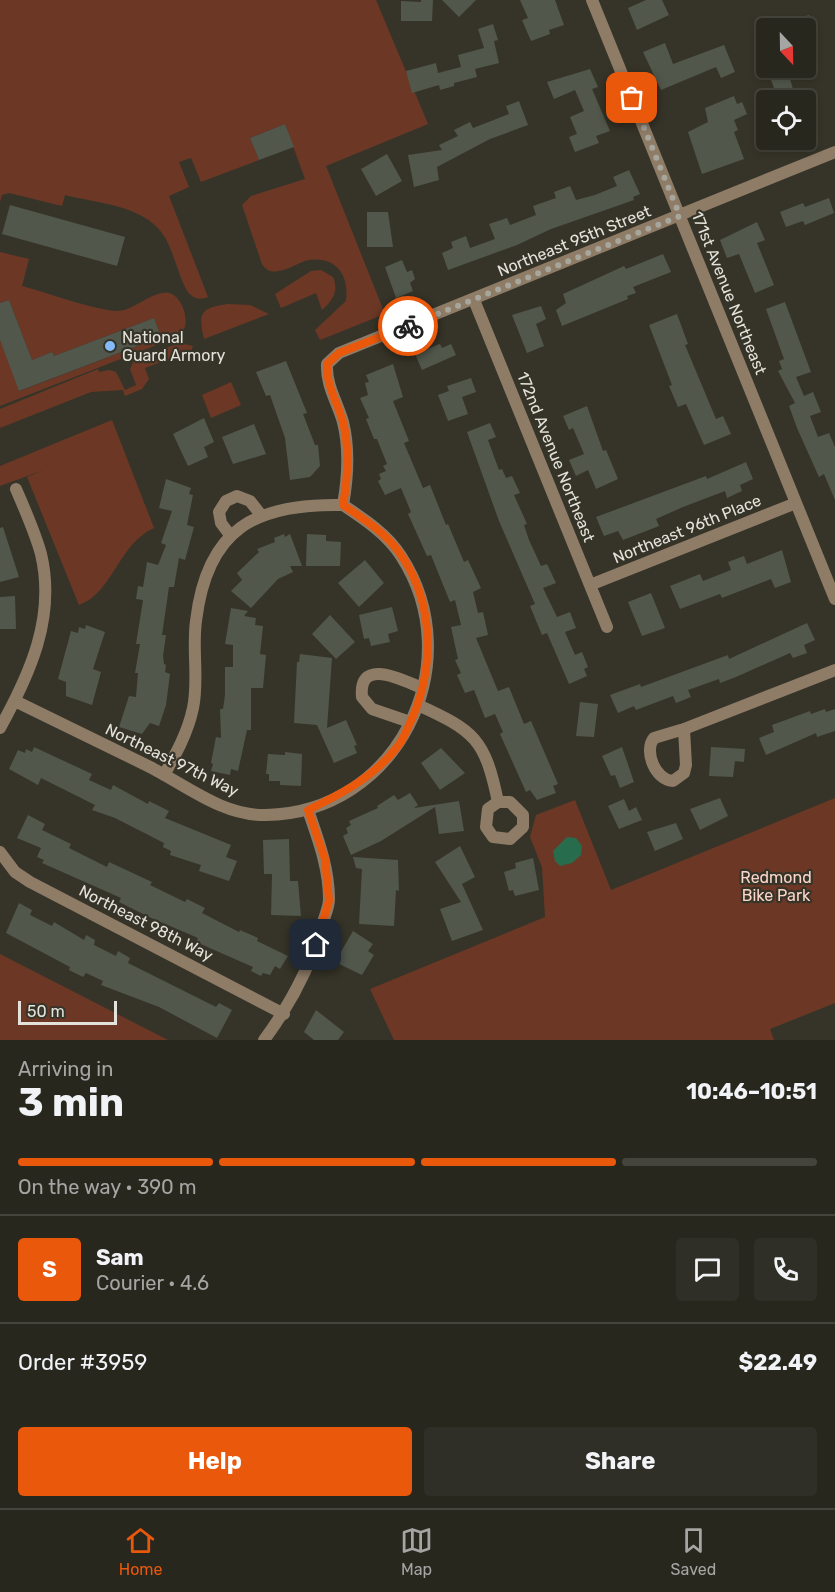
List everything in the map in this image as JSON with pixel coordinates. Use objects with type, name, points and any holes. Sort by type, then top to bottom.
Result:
[{"type":"street","name":"171st Avenue Northeast","points":[[592,0],[835,599]]},
{"type":"street","name":"Northeast 95th Street","points":[[343,505],[348,479],[347,443],[342,421],[326,379],[327,364],[339,353],[835,152]]},
{"type":"street","name":"172nd Avenue Northeast","points":[[474,300],[607,627]]},
{"type":"street","points":[[0,729],[15,701],[41,639],[45,597],[40,553],[16,489]]},
{"type":"street","points":[[230,535],[221,524],[219,512],[226,501],[237,496],[250,501],[261,515]]},
{"type":"street","name":"Northeast 96th Place","points":[[590,585],[796,504]]},
{"type":"street","points":[[164,775],[185,733],[194,707],[196,622],[202,588],[215,557],[230,535],[243,523],[261,515],[294,506],[343,505]]},
{"type":"street","name":"Northeast 97th Way","points":[[15,701],[164,775],[228,810],[265,815],[308,810],[345,793],[376,771],[399,746],[418,705],[428,636],[418,587],[399,554],[387,538],[343,505]]},
{"type":"street","points":[[684,729],[835,670]]},
{"type":"street","points":[[410,722],[372,709],[362,697],[362,687],[372,675],[382,673],[422,688]]},
{"type":"street","points":[[418,705],[462,725],[475,738],[486,757],[498,802]]},
{"type":"street","points":[[264,1040],[284,1014],[316,945],[329,901],[325,859],[308,810]]},
{"type":"street","name":"Northeast 98th Way","points":[[0,852],[15,872],[30,882],[284,1014]]},
{"type":"green space","points":[[0,0],[376,0],[428,124],[326,166],[385,314],[320,340],[315,330],[346,301],[345,282],[338,268],[324,260],[315,260],[305,261],[275,272],[265,268],[262,264],[242,205],[251,196],[305,179],[285,124],[250,138],[259,160],[201,182],[191,158],[179,162],[189,187],[169,196],[208,297],[206,298],[195,298],[187,290],[162,233],[143,216],[118,207],[65,195],[62,206],[9,193],[2,195],[0,202]]},
{"type":"green space","points":[[0,252],[29,259],[22,286],[94,307],[116,311],[129,308],[163,293],[174,295],[185,313],[185,327],[177,337],[0,406],[0,340],[20,391],[161,337],[154,318],[54,356],[52,352],[32,360],[9,300],[0,303]]},
{"type":"green space","points":[[321,270],[333,277],[335,282],[332,299],[322,310],[316,293],[281,308],[275,294],[311,271]]},
{"type":"green space","points":[[228,304],[250,305],[269,314],[204,339],[201,323],[203,313]]},
{"type":"green space","points":[[179,343],[193,346],[188,359],[185,353],[145,368],[149,379],[142,389],[125,396],[123,390],[91,392],[0,428],[0,409],[98,369],[99,372],[109,370],[116,372],[125,390],[136,385],[130,369],[134,360]]},
{"type":"green space","points":[[231,382],[241,405],[211,418],[202,395]]},
{"type":"green space","points":[[112,420],[154,528],[132,545],[100,590],[91,599],[79,605],[27,477],[44,470],[0,486],[0,466]]},
{"type":"green space","name":"Redmond Bike Park","points":[[835,798],[835,1003],[770,1029],[774,1040],[394,1040],[370,989],[545,917],[542,867],[530,837],[536,815],[575,800],[611,890]]},
{"type":"green space","points":[[0,954],[168,1040],[0,1040]]},
{"type":"shaded area","points":[[567,837],[576,838],[582,846],[581,855],[572,863],[560,866],[555,861],[553,851]]},
{"type":"building","points":[[421,0],[433,0],[432,21],[401,21],[401,1],[421,2]]},
{"type":"building","points":[[442,0],[476,0],[459,17]]},
{"type":"building","points":[[520,0],[555,0],[564,25],[549,30],[550,34],[531,41],[522,20],[528,18]]},
{"type":"building","points":[[646,0],[662,0],[669,15],[637,30],[628,8]]},
{"type":"building","points":[[493,24],[498,40],[494,41],[499,63],[475,69],[477,77],[454,83],[454,86],[440,90],[439,85],[412,93],[406,71],[436,63],[438,73],[461,67],[458,55],[484,48],[478,29]]},
{"type":"building","points":[[665,43],[673,64],[724,45],[735,72],[721,78],[716,67],[661,90],[643,52]]},
{"type":"building","points":[[590,69],[598,87],[592,89],[610,131],[596,136],[599,143],[575,152],[569,137],[577,134],[570,117],[584,111],[575,90],[554,99],[547,82]]},
{"type":"building","points":[[770,78],[790,78],[793,90],[775,90]]},
{"type":"building","points":[[734,96],[737,104],[742,102],[747,114],[734,120],[738,130],[734,132],[744,159],[702,174],[688,132],[708,122],[705,108]]},
{"type":"building","points":[[519,101],[528,125],[490,139],[437,167],[439,180],[414,187],[408,155],[442,150],[439,145],[458,136],[454,130],[470,122],[473,128],[509,114],[506,106]]},
{"type":"building","points":[[285,124],[294,147],[259,160],[250,138]]},
{"type":"building","points":[[387,154],[402,181],[376,196],[361,169]]},
{"type":"building","points":[[629,170],[640,194],[633,197],[634,200],[551,229],[517,245],[448,270],[442,253],[453,248],[451,242],[466,236],[470,248],[495,239],[489,224],[507,218],[510,225],[536,215],[533,206],[556,198],[554,192],[570,186],[576,200],[595,195],[617,186],[613,177]]},
{"type":"building","points":[[829,198],[834,213],[805,225],[803,221],[786,227],[780,212],[803,203],[805,207]]},
{"type":"building","points":[[10,205],[125,237],[117,266],[2,234]]},
{"type":"building","points":[[367,212],[388,212],[393,247],[367,247]]},
{"type":"building","points":[[757,222],[765,240],[757,243],[774,285],[755,293],[739,254],[727,258],[720,240]]},
{"type":"building","points":[[663,254],[671,272],[633,287],[636,293],[627,296],[628,299],[562,326],[556,310],[566,303],[563,294],[624,266],[626,269]]},
{"type":"building","points":[[402,260],[407,272],[412,270],[415,279],[410,283],[413,291],[396,298],[385,267]]},
{"type":"building","name":"National Guard Armory","points":[[9,300],[32,360],[52,352],[54,356],[154,318],[161,337],[19,391],[0,340],[0,303]]},
{"type":"building","points":[[785,302],[811,372],[796,377],[804,396],[813,392],[821,412],[810,416],[818,437],[829,433],[835,447],[835,500],[824,474],[819,477],[797,428],[789,406],[795,403],[778,371],[782,369],[779,361],[784,359],[766,309]]},
{"type":"building","points":[[541,306],[546,319],[536,324],[544,346],[527,353],[512,315]]},
{"type":"building","points":[[677,314],[688,344],[685,345],[716,419],[723,416],[731,434],[704,445],[686,404],[678,407],[649,325]]},
{"type":"building","points":[[440,344],[442,348],[451,344],[456,355],[422,370],[415,354]]},
{"type":"building","points":[[286,361],[307,413],[303,414],[315,445],[318,445],[320,466],[310,477],[290,480],[285,438],[270,395],[266,396],[256,372]]},
{"type":"building","points":[[393,364],[403,397],[393,401],[409,441],[404,443],[423,488],[430,485],[464,562],[468,560],[481,588],[473,592],[478,613],[483,612],[488,635],[476,638],[498,691],[509,687],[524,724],[531,721],[558,784],[553,786],[556,793],[537,800],[530,790],[526,792],[500,734],[503,732],[495,714],[485,718],[474,690],[465,693],[457,675],[461,673],[455,660],[458,659],[451,627],[461,625],[455,600],[450,602],[431,555],[427,556],[408,514],[411,512],[401,488],[385,495],[378,481],[381,479],[379,474],[386,471],[383,466],[387,464],[377,439],[374,439],[366,419],[369,418],[360,398],[368,395],[365,383],[369,382],[366,375]]},
{"type":"building","points":[[471,378],[476,392],[462,397],[468,414],[448,421],[438,395],[449,391],[447,386]]},
{"type":"building","points":[[587,406],[603,451],[606,450],[618,479],[596,489],[588,470],[576,476],[569,460],[584,454],[573,428],[569,430],[563,416]]},
{"type":"building","points":[[204,418],[214,442],[204,447],[208,457],[188,466],[173,434]]},
{"type":"building","points":[[490,423],[496,437],[488,440],[499,470],[502,469],[506,478],[512,476],[520,493],[514,495],[527,524],[524,525],[529,540],[541,566],[547,564],[556,583],[543,588],[557,617],[570,612],[576,628],[565,632],[575,655],[582,652],[588,667],[584,669],[587,676],[569,684],[547,633],[542,635],[530,606],[535,604],[499,521],[467,432]]},
{"type":"building","points":[[254,424],[266,454],[233,464],[222,437]]},
{"type":"building","points":[[746,462],[753,479],[740,485],[742,491],[727,498],[725,491],[683,507],[656,519],[659,526],[623,540],[618,531],[604,536],[596,517],[706,476],[707,479]]},
{"type":"building","points":[[166,479],[191,488],[189,494],[193,495],[187,525],[194,527],[185,560],[179,558],[174,587],[169,587],[162,635],[166,635],[163,656],[166,665],[165,672],[170,674],[166,705],[159,726],[150,723],[142,734],[119,727],[129,696],[136,697],[138,673],[135,673],[140,644],[136,644],[143,600],[136,599],[138,586],[143,587],[147,562],[158,565],[166,545],[161,543],[172,511],[159,508]]},
{"type":"building","points":[[3,527],[19,577],[0,582],[0,528]]},
{"type":"building","points":[[284,534],[285,537],[290,534],[302,566],[290,566],[293,572],[278,579],[251,608],[231,591],[242,580],[237,573],[259,552],[257,549],[275,542],[274,538]]},
{"type":"building","points":[[307,534],[326,535],[326,541],[341,542],[340,566],[306,566]]},
{"type":"building","points":[[782,550],[791,582],[775,588],[771,579],[722,598],[720,594],[680,609],[670,586],[700,574],[703,581],[731,570],[728,562],[744,556],[747,564]]},
{"type":"building","points":[[365,560],[384,583],[359,607],[338,583]]},
{"type":"building","points":[[651,593],[665,628],[642,636],[628,602]]},
{"type":"building","points":[[15,596],[16,629],[0,629],[0,597]]},
{"type":"building","points":[[392,607],[398,631],[388,634],[390,642],[371,646],[369,638],[364,639],[359,615]]},
{"type":"building","points":[[231,608],[248,611],[244,616],[256,618],[255,625],[263,626],[260,654],[266,655],[263,688],[251,688],[251,730],[247,730],[238,771],[231,769],[230,775],[211,771],[213,764],[211,763],[216,737],[221,738],[220,709],[223,709],[225,695],[225,667],[233,667],[233,645],[225,644]]},
{"type":"building","points":[[330,615],[355,642],[336,659],[312,634]]},
{"type":"building","points":[[807,623],[815,640],[804,645],[807,653],[793,658],[790,653],[720,683],[719,679],[688,690],[691,697],[676,703],[673,696],[636,710],[634,706],[618,713],[610,695],[640,684],[641,687],[728,655],[729,659]]},
{"type":"building","points":[[86,625],[105,632],[93,669],[101,672],[92,705],[66,696],[66,682],[58,679],[71,631],[78,633],[79,627],[85,629]]},
{"type":"building","points":[[300,654],[332,658],[327,728],[346,720],[357,745],[354,746],[357,753],[334,763],[317,725],[294,723],[297,662],[299,662]]},
{"type":"building","points":[[580,702],[598,704],[594,737],[576,736]]},
{"type":"building","points":[[825,709],[826,712],[835,709],[835,731],[817,737],[816,733],[766,755],[759,738],[774,732],[772,725],[810,711],[811,714]]},
{"type":"building","points":[[34,747],[92,774],[89,780],[111,790],[113,785],[148,804],[149,801],[169,811],[165,818],[231,845],[226,857],[237,861],[229,881],[199,871],[201,865],[170,855],[171,851],[163,847],[164,843],[115,818],[92,810],[95,805],[41,778],[38,785],[9,769],[18,750],[25,753],[26,749],[32,752]]},
{"type":"building","points":[[622,747],[634,782],[620,788],[615,775],[611,776],[602,756]]},
{"type":"building","points":[[711,747],[745,749],[744,762],[735,761],[733,777],[709,776]]},
{"type":"building","points":[[441,748],[465,773],[440,790],[421,763]]},
{"type":"building","points":[[285,752],[302,754],[301,786],[280,785],[280,781],[269,781],[269,774],[266,774],[268,754],[285,755]]},
{"type":"building","points":[[410,793],[418,805],[414,808],[459,801],[464,831],[439,834],[435,807],[381,841],[351,855],[343,836],[348,833],[346,828],[351,825],[349,821],[378,808],[377,806],[394,795],[398,800]]},
{"type":"building","points":[[720,798],[728,816],[700,830],[690,809]]},
{"type":"building","points":[[624,799],[629,811],[636,807],[642,820],[619,829],[608,806]]},
{"type":"building","points":[[28,815],[45,824],[42,830],[71,844],[69,848],[107,867],[109,862],[137,875],[152,882],[150,885],[185,902],[187,899],[205,908],[202,913],[239,932],[240,930],[258,938],[257,941],[288,956],[280,969],[275,966],[270,975],[263,973],[261,976],[251,971],[253,967],[196,942],[198,938],[119,902],[121,898],[42,863],[44,860],[37,857],[41,848],[17,838]]},
{"type":"building","points":[[676,823],[683,839],[655,851],[647,832]]},
{"type":"building","points":[[289,839],[290,881],[298,881],[301,916],[271,915],[272,874],[264,874],[263,840]]},
{"type":"building","points":[[460,846],[475,877],[462,884],[483,930],[452,941],[440,909],[461,902],[435,862]]},
{"type":"building","points":[[353,857],[398,860],[399,891],[396,890],[394,926],[359,924],[362,869],[356,868]]},
{"type":"building","points":[[533,858],[539,890],[515,896],[513,890],[509,891],[504,872],[516,868],[515,863]]},
{"type":"building","points":[[19,903],[32,910],[30,915],[52,926],[54,922],[84,940],[86,935],[95,940],[94,945],[116,956],[118,951],[130,958],[128,963],[216,1007],[219,1003],[232,1010],[217,1038],[159,1007],[101,985],[103,981],[86,973],[83,977],[69,970],[70,967],[6,933]]},
{"type":"building","points":[[353,931],[373,944],[368,951],[374,955],[362,975],[335,962]]},
{"type":"building","points":[[316,1010],[344,1032],[338,1040],[314,1040],[304,1032]]},
{"type":"way so far","points":[[408,326],[680,216],[632,98]]},
{"type":"place","name":"National Guard Armory","points":[[110,346]]},
{"type":"route","points":[[316,945],[329,901],[325,859],[308,810],[345,793],[376,771],[399,746],[418,705],[428,652],[426,620],[418,587],[410,570],[387,538],[343,505],[348,479],[347,443],[342,421],[326,379],[327,364],[339,353],[408,326]]}]
